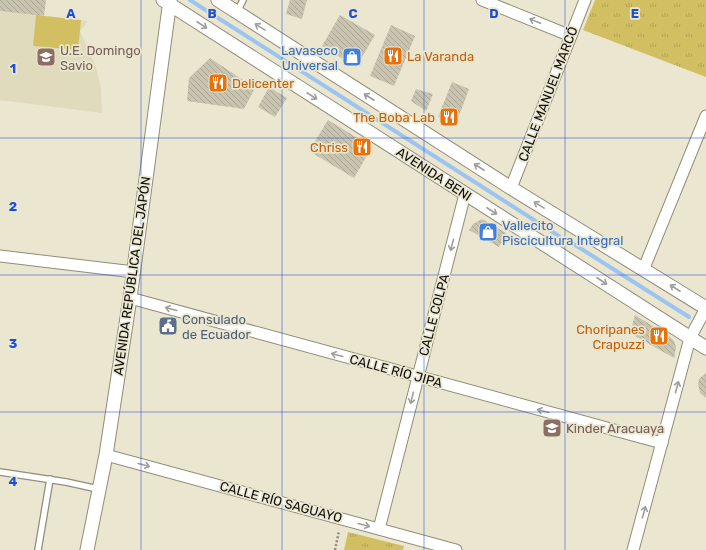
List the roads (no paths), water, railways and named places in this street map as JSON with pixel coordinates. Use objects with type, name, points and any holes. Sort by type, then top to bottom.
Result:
[{"type":"street","points":[[218,0],[512,188],[644,268],[706,308],[690,338],[633,550]]},
{"type":"street","points":[[482,0],[572,36]]},
{"type":"street","name":"CALLE MANUEL MARCÓ","points":[[512,188],[585,0]]},
{"type":"street","name":"AVENIDA BENI","points":[[168,1],[465,194],[706,348]]},
{"type":"street","name":"AVENIDA REPÚBLICA DEL JAPÓN","points":[[87,550],[106,455],[134,272],[168,1]]},
{"type":"street","points":[[644,268],[706,116]]},
{"type":"street","name":"CALLE COLPA","points":[[379,529],[465,194]]},
{"type":"street","points":[[0,256],[134,272]]},
{"type":"street","name":"CALLE RÍO JIPA","points":[[130,298],[662,443]]},
{"type":"street","name":"CALLE RÍO SAGUAYO","points":[[106,455],[456,550]]},
{"type":"lane","points":[[237,12],[243,0]]},
{"type":"lane","points":[[0,472],[50,479],[99,489]]},
{"type":"lane","points":[[38,550],[50,479]]},
{"type":"waterway","points":[[190,0],[559,236]]},
{"type":"waterway","points":[[572,243],[689,317]]},
{"type":"place","name":"La Varanda","points":[[393,56]]},
{"type":"place","name":"U.E. Domingo Savio","points":[[46,57]]},
{"type":"place","name":"Lavaseco Universal","points":[[352,57]]},
{"type":"place","name":"Delicenter","points":[[218,83]]},
{"type":"place","name":"The Boba Lab","points":[[449,117]]},
{"type":"place","name":"Chriss","points":[[362,147]]},
{"type":"place","name":"Vallecito Piscicultura Integral","points":[[488,232]]},
{"type":"place","name":"Consulado de Ecuador","points":[[168,326]]},
{"type":"place","name":"Choripanes Crapuzzi","points":[[659,336]]},
{"type":"place","name":"Kinder Aracuaya","points":[[552,428]]}]
